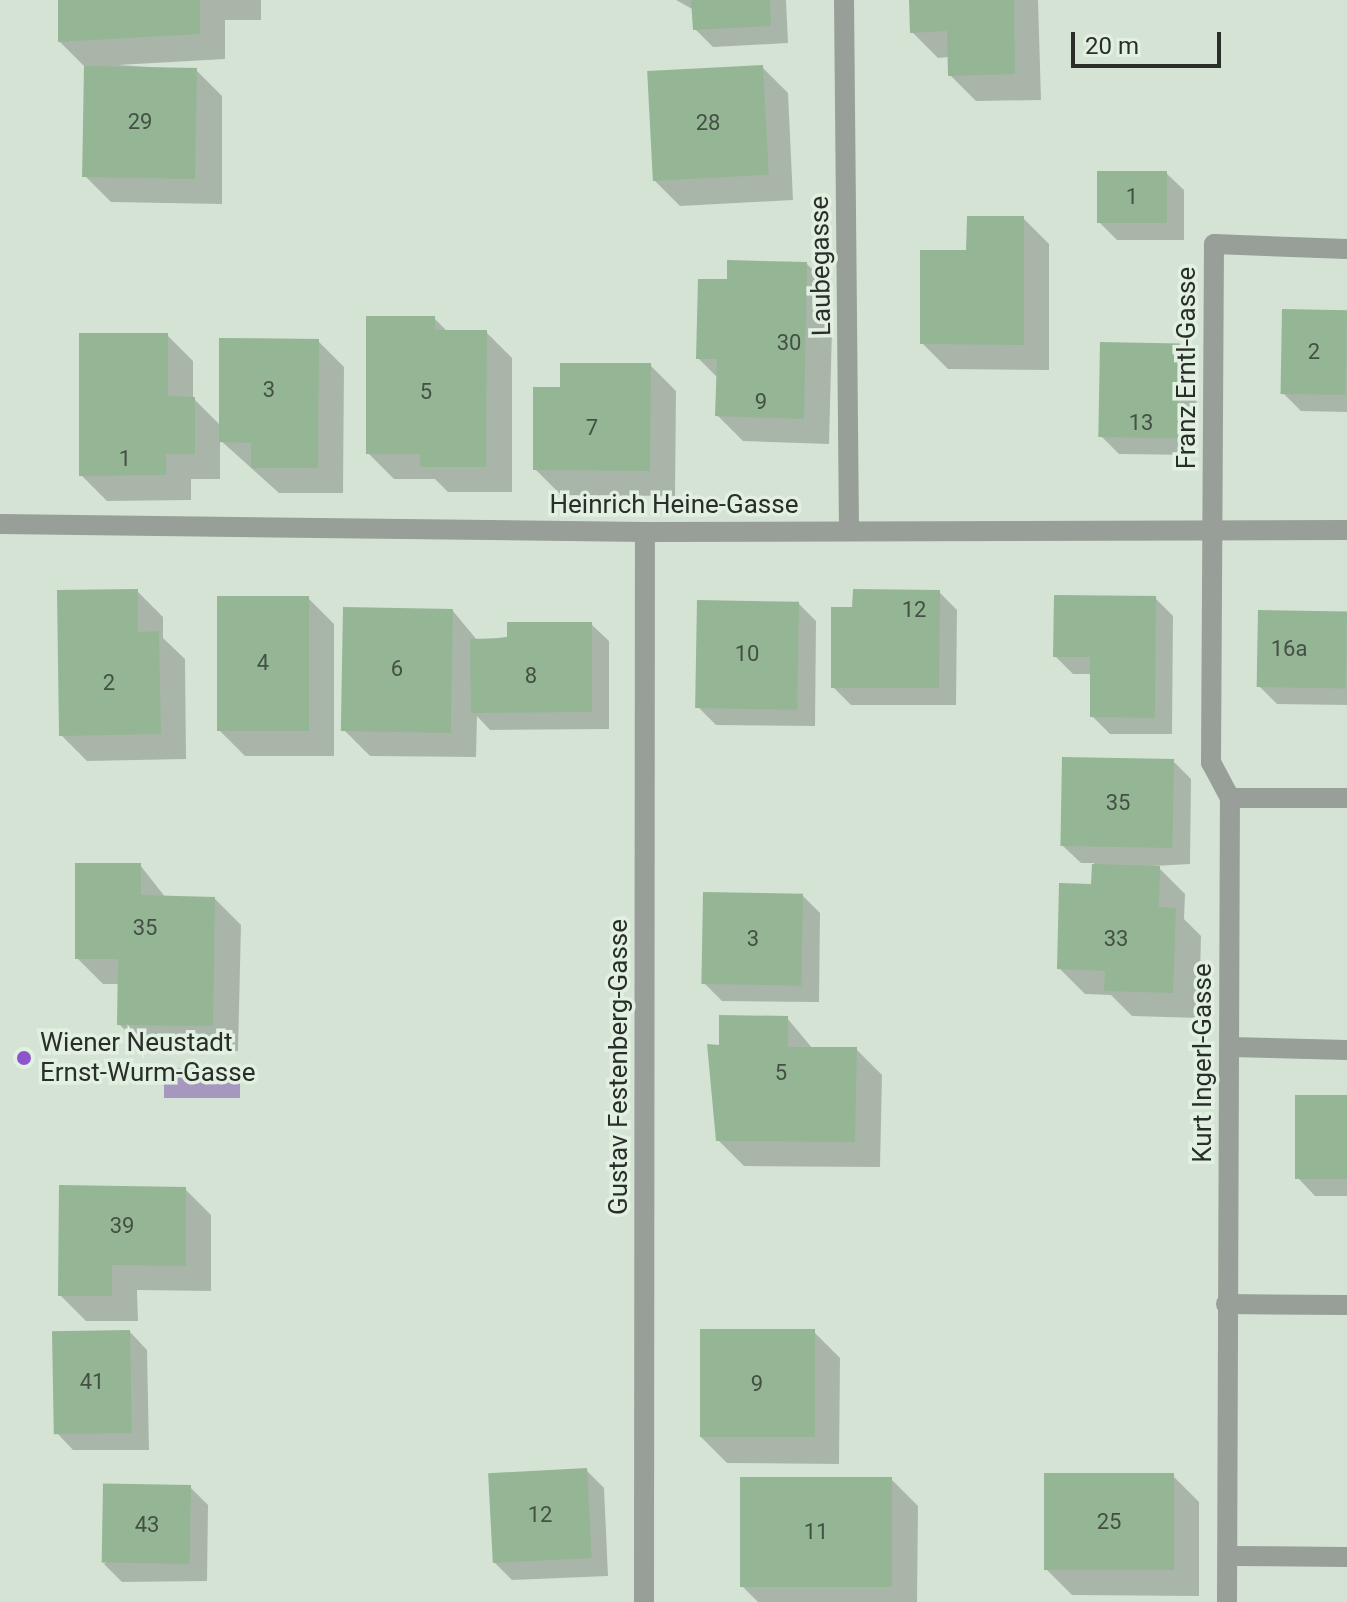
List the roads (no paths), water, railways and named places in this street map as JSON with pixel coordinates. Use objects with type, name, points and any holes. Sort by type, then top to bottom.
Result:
[{"type":"street","name":"Laubegasse","points":[[844,0],[849,531]]},
{"type":"street","name":"Franz Erntl-Gasse","points":[[1213,529],[1214,244],[1347,249]]},
{"type":"street","name":"Heinrich Heine-Gasse","points":[[0,524],[645,532],[1347,530]]},
{"type":"street","name":"Kurt Ingerl-Gasse","points":[[1213,529],[1211,763],[1230,798],[1226,1304],[1230,1556],[1227,1602]]},
{"type":"street","name":"Gustav Festenberg-Gasse","points":[[644,1602],[645,532]]},
{"type":"street","points":[[1230,798],[1347,798]]},
{"type":"street","points":[[1230,1047],[1347,1050]]},
{"type":"street","points":[[1226,1304],[1347,1305]]},
{"type":"street","points":[[1230,1556],[1347,1557]]},
{"type":"place","name":"Wiener Neustadt Ernst-Wurm-Gasse","points":[[24,1058]]}]
